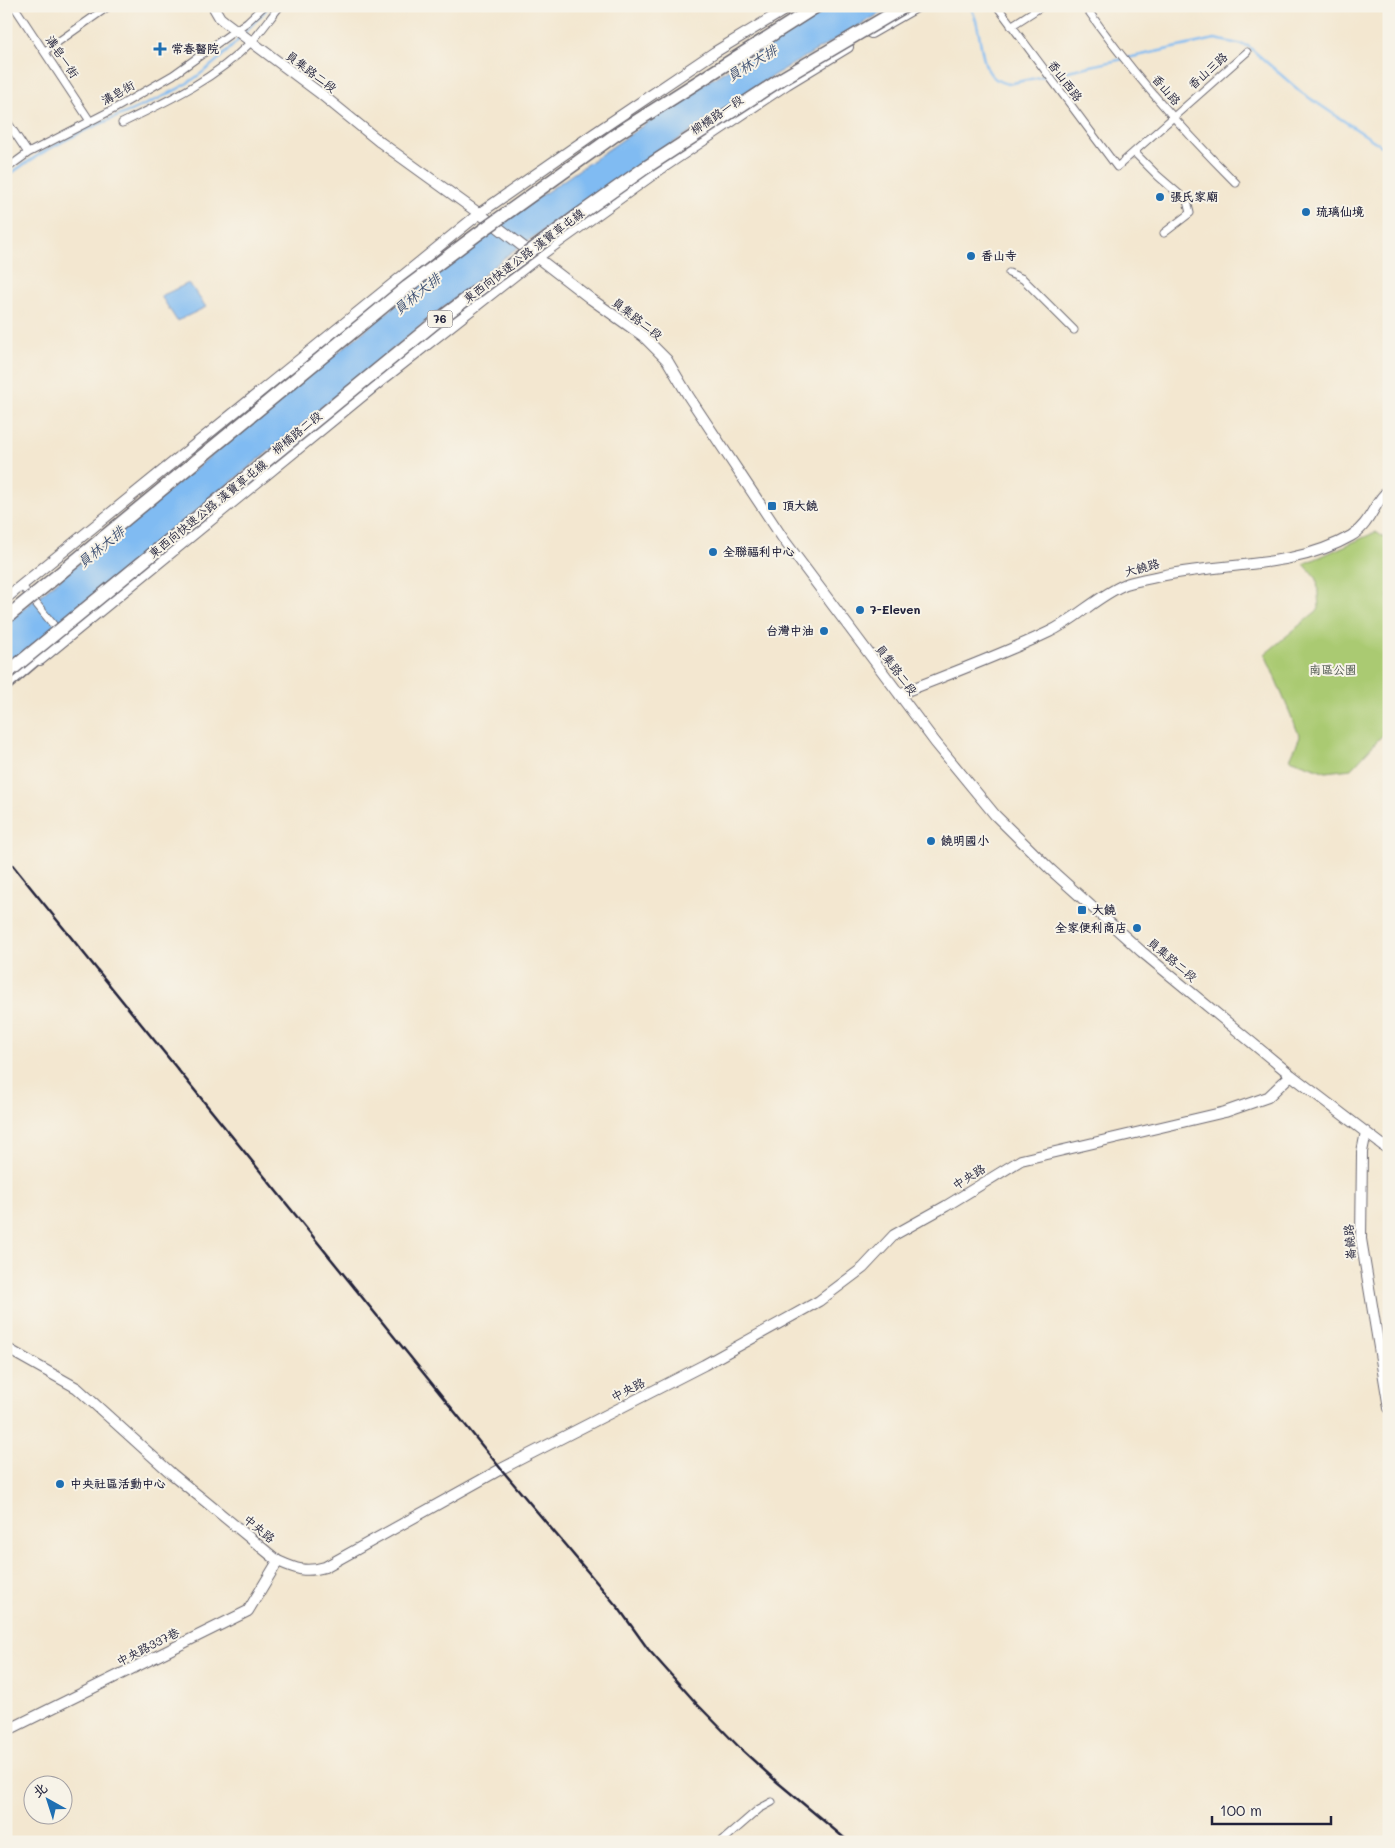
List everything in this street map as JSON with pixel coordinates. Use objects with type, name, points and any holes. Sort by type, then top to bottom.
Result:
[{"type":"highway","points":[[6,618],[407,287],[618,133],[817,6]]},
{"type":"highway","name":"東西向快速公路 漢寶草屯線","points":[[6,674],[58,634],[437,321],[580,214],[645,168],[783,78],[905,6]]},
{"type":"highway","points":[[6,684],[40,655],[58,634]]},
{"type":"main road","name":"員集路二段","points":[[213,6],[220,18],[380,142],[495,225],[642,336],[667,360],[764,512],[935,742],[995,815],[1033,853],[1142,952],[1291,1074],[1389,1150]]},
{"type":"main road","points":[[6,598],[480,214],[715,52],[791,6]]},
{"type":"main road","name":"柳橋路一段","points":[[538,257],[632,188],[763,100],[860,39],[918,6]]},
{"type":"main road","name":"柳橋路二段","points":[[6,690],[58,634],[538,257]]},
{"type":"main road","name":"大饒路","points":[[899,694],[1050,631],[1074,619],[1101,597],[1128,584],[1169,574],[1246,566],[1327,549],[1353,535],[1370,518],[1389,490]]},
{"type":"main road","name":"中央路","points":[[6,1348],[77,1388],[172,1474],[278,1561],[297,1570],[312,1571],[325,1567],[501,1468],[704,1365],[820,1301],[863,1268],[894,1235],[1021,1160],[1225,1112],[1268,1096],[1291,1074]]},
{"type":"main road","name":"崙饒路","points":[[1366,1132],[1362,1152],[1361,1239],[1389,1408]]},
{"type":"main road","name":"中央路337巷","points":[[6,1731],[248,1611],[278,1561]]},
{"type":"street","name":"溝皂一街","points":[[14,6],[90,121]]},
{"type":"street","points":[[45,51],[109,6]]},
{"type":"street","name":"溝皂街","points":[[6,169],[28,153],[172,75],[247,22],[264,6]]},
{"type":"street","points":[[122,123],[183,94],[216,70],[252,41],[280,6]]},
{"type":"street","name":"香山西路","points":[[996,6],[1117,167]]},
{"type":"street","points":[[1011,26],[1042,6]]},
{"type":"street","name":"香山路","points":[[1085,6],[1118,52],[1174,117],[1236,183]]},
{"type":"street","name":"香山三路","points":[[1117,167],[1246,52]]},
{"type":"street","points":[[6,120],[28,153]]},
{"type":"street","points":[[1134,152],[1187,201],[1190,214],[1164,233]]},
{"type":"street","points":[[1009,273],[1023,279],[1074,330]]},
{"type":"street","points":[[22,586],[34,599],[58,634]]},
{"type":"street","points":[[721,1842],[758,1809],[772,1802]]},
{"type":"green space","name":"南區公園","points":[[1376,532],[1389,541],[1389,728],[1351,769],[1326,772],[1290,759],[1300,737],[1265,654],[1319,609],[1317,579],[1304,564]]},
{"type":"water","name":"員林大排","points":[[833,6],[893,6],[774,75],[510,253],[6,667],[6,623],[471,244],[702,85]]},
{"type":"water","points":[[189,283],[206,307],[177,321],[161,296]]},
{"type":"waterway","points":[[245,32],[270,6]]},
{"type":"waterway","points":[[971,6],[985,63],[988,70],[999,81],[1008,84],[1215,39],[1248,46],[1302,93],[1389,151]]},
{"type":"waterway","points":[[6,177],[34,158],[63,142],[179,88],[208,68],[242,36]]},
{"type":"railway","points":[[6,857],[501,1469],[620,1610],[648,1649],[697,1704],[741,1749],[849,1842]]},
{"type":"place","name":"常春醫院","points":[[160,49]]},
{"type":"place","name":"張氏家廟","points":[[1160,197]]},
{"type":"place","name":"琉璃仙境","points":[[1306,212]]},
{"type":"place","name":"香山寺","points":[[971,256]]},
{"type":"place","name":"頂大饒","points":[[772,506]]},
{"type":"place","name":"全聯福利中心","points":[[713,552]]},
{"type":"place","name":"7-Eleven","points":[[860,610]]},
{"type":"place","name":"台灣中油","points":[[824,631]]},
{"type":"place","name":"饒明國小","points":[[931,841]]},
{"type":"place","name":"大饒","points":[[1082,910]]},
{"type":"place","name":"全家便利商店","points":[[1137,928]]},
{"type":"place","name":"中央社區活動中心","points":[[60,1484]]}]
